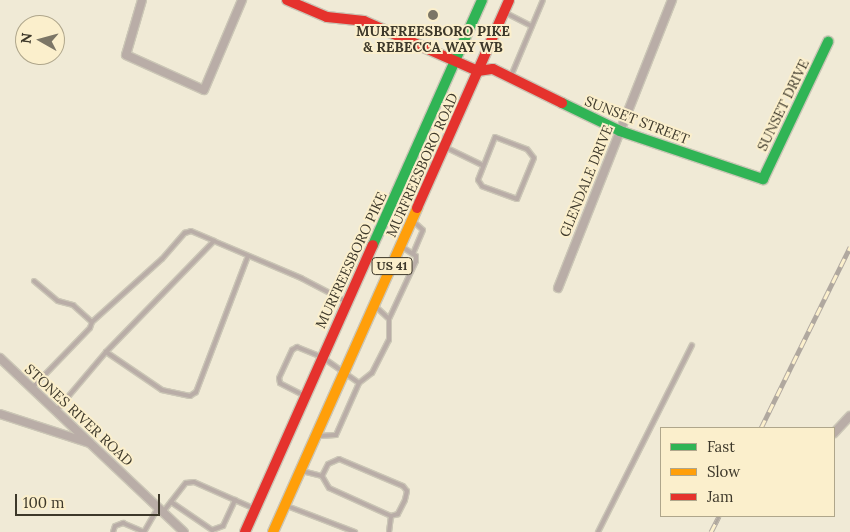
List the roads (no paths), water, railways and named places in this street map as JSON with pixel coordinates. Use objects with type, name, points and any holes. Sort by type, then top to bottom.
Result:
[{"type":"main road","name":"SUNSET STREET","points":[[287,0],[327,17],[364,21],[478,71],[493,69],[620,131],[763,179]]},
{"type":"main road","name":"MURFREESBORO PIKE","points":[[247,528],[482,0]]},
{"type":"main road","name":"MURFREESBORO ROAD","points":[[273,532],[509,0]]},
{"type":"main road","name":"SUNSET DRIVE","points":[[763,179],[828,42]]},
{"type":"street","points":[[142,0],[126,55],[204,90],[242,0]]},
{"type":"street","name":"GLENDALE DRIVE","points":[[558,288],[672,0]]},
{"type":"street","name":"STONES RIVER ROAD","points":[[0,358],[184,532]]},
{"type":"street","points":[[0,414],[93,445]]},
{"type":"street","points":[[835,432],[850,416]]},
{"type":"street","points":[[238,532],[247,528]]},
{"type":"lane","points":[[510,78],[543,0]]},
{"type":"lane","points":[[504,12],[532,26]]},
{"type":"lane","points":[[495,137],[532,152],[534,163],[517,200],[482,186],[478,180],[482,165],[495,137]]},
{"type":"lane","points":[[444,147],[482,165]]},
{"type":"lane","points":[[397,193],[420,203]]},
{"type":"lane","points":[[412,220],[424,230],[413,253]]},
{"type":"lane","points":[[32,388],[90,328],[92,322],[185,233],[192,231],[347,302]]},
{"type":"lane","points":[[56,411],[106,352],[214,241]]},
{"type":"lane","points":[[316,436],[336,435],[359,383],[372,373],[389,340],[389,319],[416,261],[413,253],[401,246]]},
{"type":"lane","points":[[106,352],[162,390],[190,396],[196,392],[248,256]]},
{"type":"lane","points":[[34,281],[58,301],[73,305],[92,322]]},
{"type":"lane","points":[[374,306],[389,319]]},
{"type":"lane","points":[[598,532],[692,345]]},
{"type":"lane","points":[[305,396],[280,383],[279,378],[292,350],[297,347],[322,357],[345,371],[359,383]]},
{"type":"lane","points":[[300,470],[322,476],[329,488],[391,516],[398,514],[405,500],[407,491],[403,486],[339,459],[328,464],[322,476]]},
{"type":"lane","points":[[112,532],[119,524],[131,526],[144,532],[186,483],[194,482],[255,509]]},
{"type":"lane","points":[[171,502],[212,530],[223,526],[235,500]]},
{"type":"lane","points":[[285,505],[317,520],[355,532]]},
{"type":"lane","points":[[389,532],[391,516]]},
{"type":"lane","points":[[128,532],[131,526]]},
{"type":"railway","points":[[761,427],[850,247]]},
{"type":"railway","points":[[711,532],[718,517]]},
{"type":"place","name":"MURFREESBORO PIKE & REBECCA WAY WB","points":[[433,15]]}]
